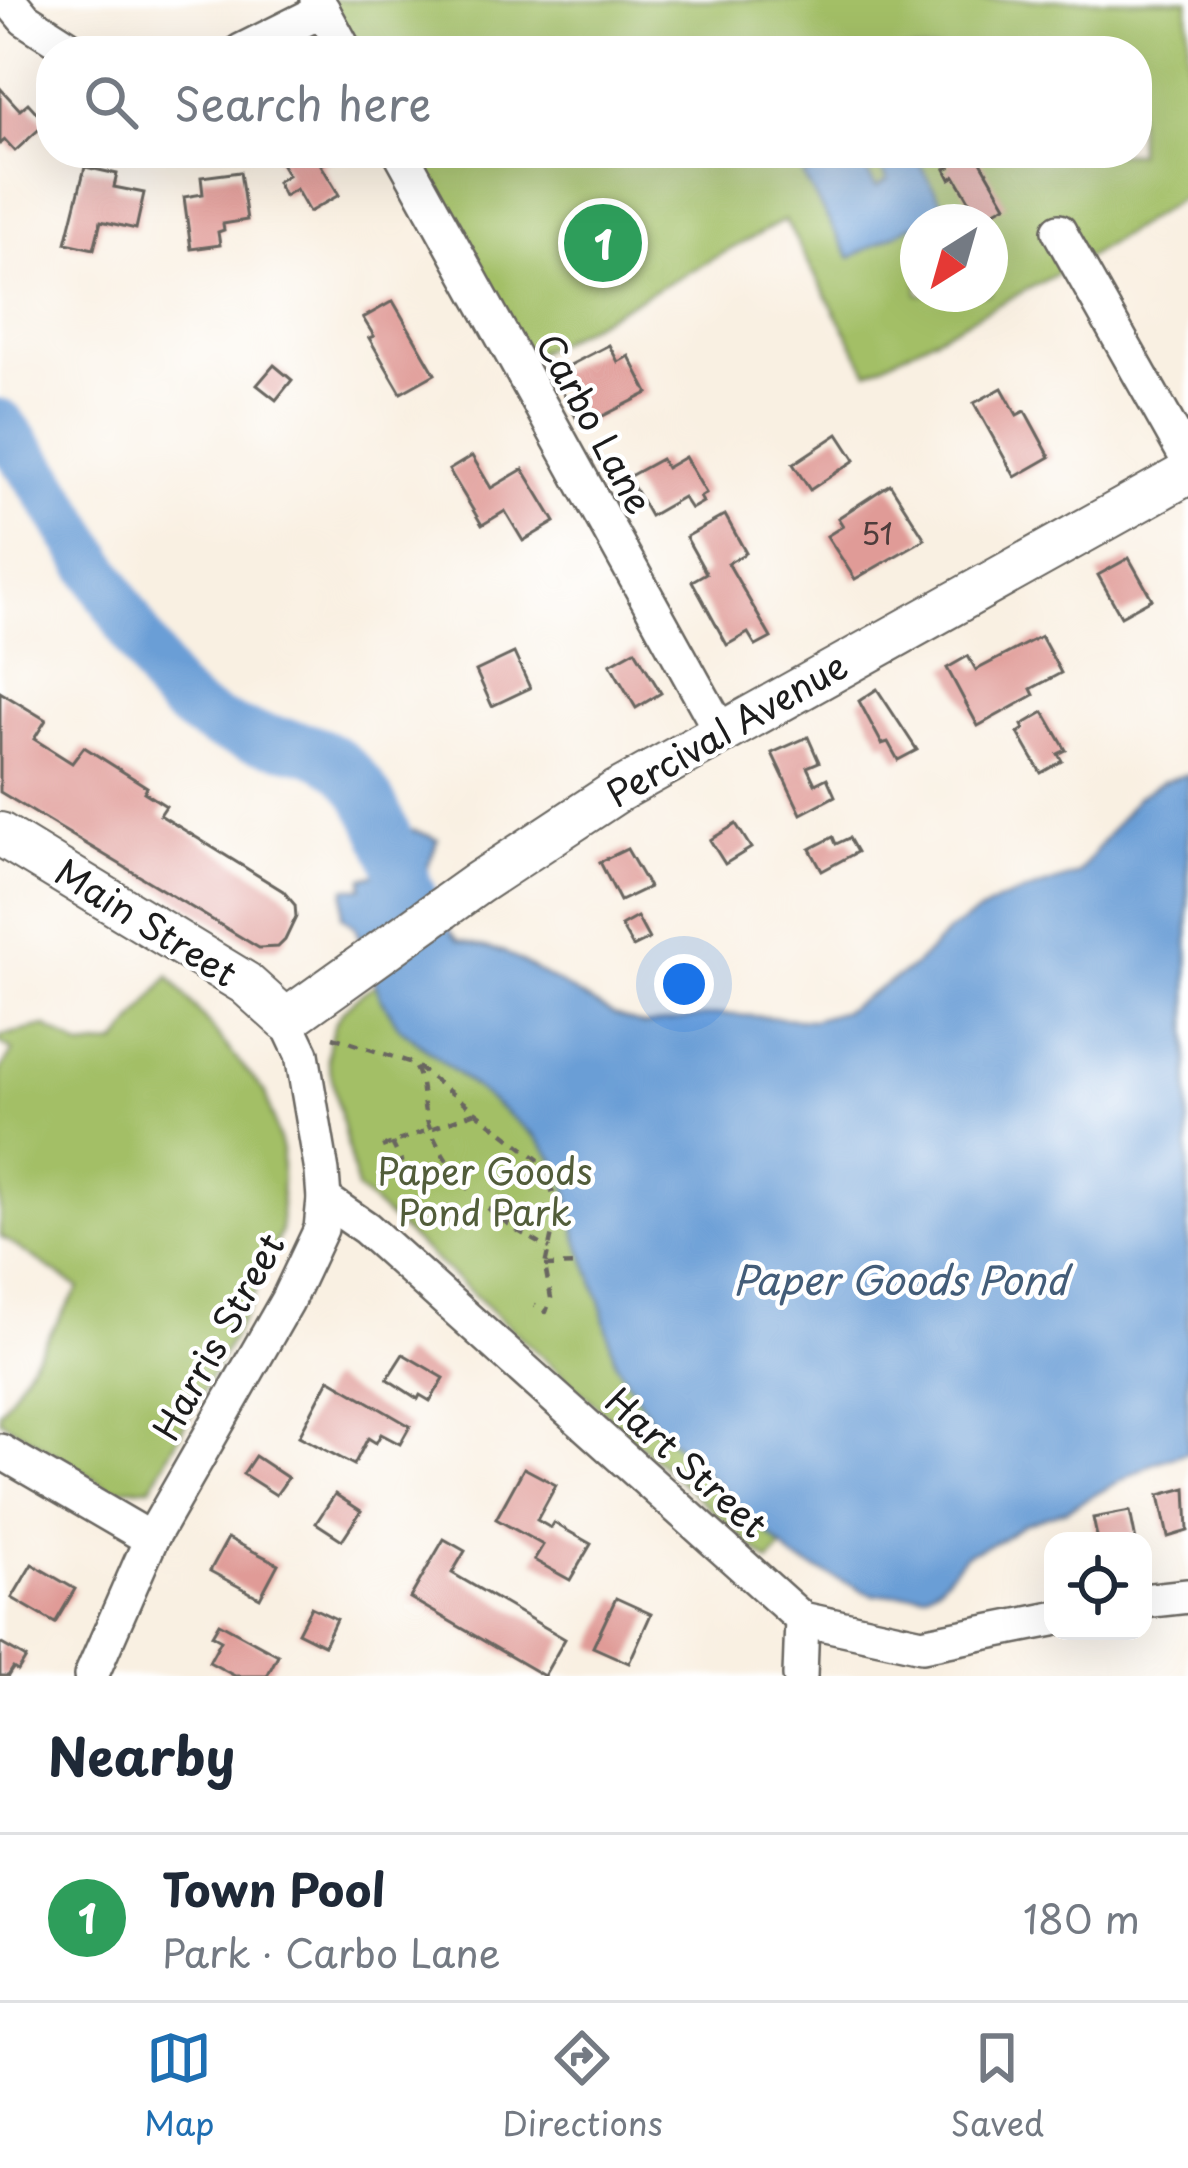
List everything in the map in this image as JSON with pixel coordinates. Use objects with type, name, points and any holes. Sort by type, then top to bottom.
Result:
[{"type":"main road","name":"Percival Avenue","points":[[286,1020],[581,814],[1188,473]]},
{"type":"main road","name":"Main Street","points":[[0,834],[244,983],[286,1020]]},
{"type":"street","points":[[10,0],[25,19],[52,36]]},
{"type":"street","points":[[267,36],[320,5],[337,36]]},
{"type":"street","name":"Carbo Lane","points":[[409,168],[721,732]]},
{"type":"street","points":[[1059,232],[1188,460]]},
{"type":"street","name":"Harris Street","points":[[91,1676],[152,1539],[321,1229],[324,1199],[302,1054],[286,1020]]},
{"type":"street","name":"Hart Street","points":[[324,1199],[366,1228],[802,1619],[922,1645],[1044,1621]]},
{"type":"street","points":[[0,1451],[152,1539]]},
{"type":"street","points":[[1152,1600],[1188,1596]]},
{"type":"street","points":[[800,1676],[802,1619]]},
{"type":"path","points":[[333,1037],[412,1063],[540,1161],[558,1206],[544,1266],[551,1298],[546,1312],[535,1305]]},
{"type":"path","points":[[412,1063],[422,1082],[431,1128],[462,1185],[519,1233],[550,1249]]},
{"type":"path","points":[[382,1147],[476,1112]]},
{"type":"path","points":[[392,1143],[402,1162]]},
{"type":"path","points":[[544,1266],[578,1265]]},
{"type":"green space","points":[[325,0],[1188,0],[1188,194],[1076,264],[1008,299],[1008,204],[900,204],[900,312],[984,312],[868,372],[785,220],[528,358],[420,168],[1152,168],[1152,36],[345,36]]},
{"type":"green space","points":[[169,976],[265,1093],[282,1150],[281,1231],[249,1307],[151,1487],[111,1489],[0,1420],[0,1412],[79,1288],[0,1236],[0,1071],[13,1051],[0,1043],[0,1036],[45,1026],[82,1048],[117,1044]]},
{"type":"green space","name":"Paper Goods Pond Park","points":[[378,983],[555,1145],[620,1368],[782,1548],[769,1562],[357,1189],[328,1061],[329,1047],[341,1014]]},
{"type":"water","points":[[817,168],[864,168],[876,187],[888,180],[881,168],[922,168],[943,204],[900,204],[900,232],[850,258],[803,176]]},
{"type":"water","name":"Paper Goods Pond","points":[[1188,774],[1188,1452],[1154,1463],[1066,1510],[1024,1524],[967,1554],[940,1584],[925,1593],[873,1595],[794,1559],[653,1422],[615,1361],[577,1237],[563,1171],[536,1137],[399,1027],[380,996],[355,927],[342,916],[345,888],[362,888],[363,878],[388,867],[413,830],[438,839],[423,879],[442,922],[458,940],[504,952],[614,1015],[643,1025],[721,1014],[812,1020],[844,1011],[913,967],[950,930],[998,901],[1078,874],[1136,798],[1162,782]]},
{"type":"building","points":[[0,88],[20,110],[28,103],[36,112],[36,132],[15,151],[5,140],[0,144]]},
{"type":"building","points":[[85,168],[117,174],[114,187],[144,193],[136,229],[101,221],[94,249],[66,243]]},
{"type":"building","points":[[284,168],[323,168],[339,195],[309,212],[296,189],[284,196],[277,182],[288,175]]},
{"type":"building","points":[[948,168],[985,168],[1005,204],[971,204],[955,176],[950,179]]},
{"type":"building","points":[[240,172],[247,220],[223,224],[224,230],[218,232],[220,245],[191,249],[184,197],[203,194],[201,177]]},
{"type":"building","points":[[393,301],[435,374],[401,393],[369,338],[374,336],[363,318]]},
{"type":"building","points":[[609,345],[618,362],[629,356],[648,393],[581,427],[553,374]]},
{"type":"building","points":[[274,365],[292,380],[276,400],[257,385]]},
{"type":"building","points":[[1002,388],[1017,415],[1025,411],[1050,457],[1015,477],[974,403]]},
{"type":"building","points":[[838,434],[855,460],[810,490],[793,464]]},
{"type":"building","points":[[472,456],[491,488],[523,469],[555,522],[523,541],[505,511],[482,525],[449,470]]},
{"type":"building","points":[[685,457],[706,493],[700,497],[703,502],[691,509],[683,497],[650,516],[628,477],[661,459],[666,468]]},
{"type":"building","points":[[890,484],[925,539],[855,579],[827,536],[843,526],[838,518]]},
{"type":"building","points":[[725,515],[746,553],[728,563],[771,638],[756,646],[748,633],[727,645],[692,581],[706,573],[686,537]]},
{"type":"building","points":[[1129,558],[1152,599],[1121,616],[1098,575]]},
{"type":"building","points":[[1041,636],[1061,673],[1031,689],[1034,695],[978,726],[947,668],[968,656],[976,670]]},
{"type":"building","points":[[635,650],[661,693],[636,708],[610,664]]},
{"type":"building","points":[[514,653],[530,688],[492,706],[476,671]]},
{"type":"building","points":[[877,689],[917,750],[898,760],[888,742],[882,744],[859,701]]},
{"type":"building","points":[[0,692],[46,720],[34,739],[72,763],[84,747],[147,787],[144,792],[166,806],[160,815],[283,891],[295,905],[296,917],[285,940],[278,947],[259,948],[0,792]]},
{"type":"building","points":[[1044,712],[1066,750],[1058,754],[1062,761],[1041,773],[1018,733],[1022,725]]},
{"type":"building","points":[[808,737],[819,762],[807,767],[815,784],[827,778],[835,796],[801,814],[772,753]]},
{"type":"building","points":[[736,824],[751,848],[725,864],[710,840]]},
{"type":"building","points":[[833,837],[836,844],[849,838],[857,852],[822,871],[810,849]]},
{"type":"building","points":[[627,849],[649,887],[620,901],[600,862]]},
{"type":"building","points":[[637,917],[649,939],[633,947],[621,926]]},
{"type":"building","points":[[403,1354],[444,1378],[430,1401],[420,1395],[418,1399],[387,1379]]},
{"type":"building","points":[[329,1379],[410,1426],[400,1444],[381,1434],[376,1443],[368,1438],[354,1465],[299,1436]]},
{"type":"building","points":[[255,1456],[288,1478],[276,1495],[243,1474]]},
{"type":"building","points":[[524,1468],[556,1485],[537,1520],[551,1528],[554,1523],[591,1544],[570,1580],[534,1560],[543,1545],[496,1519]]},
{"type":"building","points":[[1186,1488],[1188,1531],[1168,1537],[1159,1495]]},
{"type":"building","points":[[335,1494],[361,1511],[342,1540],[316,1523]]},
{"type":"building","points":[[1130,1511],[1134,1532],[1096,1532],[1093,1518]]},
{"type":"building","points":[[228,1538],[278,1564],[260,1598],[210,1571]]},
{"type":"building","points":[[444,1539],[465,1551],[452,1573],[565,1639],[544,1676],[410,1598]]},
{"type":"building","points":[[32,1564],[75,1589],[55,1623],[12,1598]]},
{"type":"building","points":[[616,1598],[651,1614],[629,1663],[593,1647]]},
{"type":"building","points":[[311,1607],[336,1619],[324,1645],[298,1632]]},
{"type":"building","points":[[219,1623],[278,1655],[267,1676],[235,1676],[209,1662],[221,1640],[212,1635]]},
{"type":"building","points":[[0,1643],[26,1658],[8,1676],[0,1676]]},
{"type":"waterway","points":[[0,424],[43,482],[169,689],[192,710],[218,724],[308,749],[337,763],[366,795],[425,925]]},
{"type":"place","name":"Town Pool","points":[[603,243]]}]
